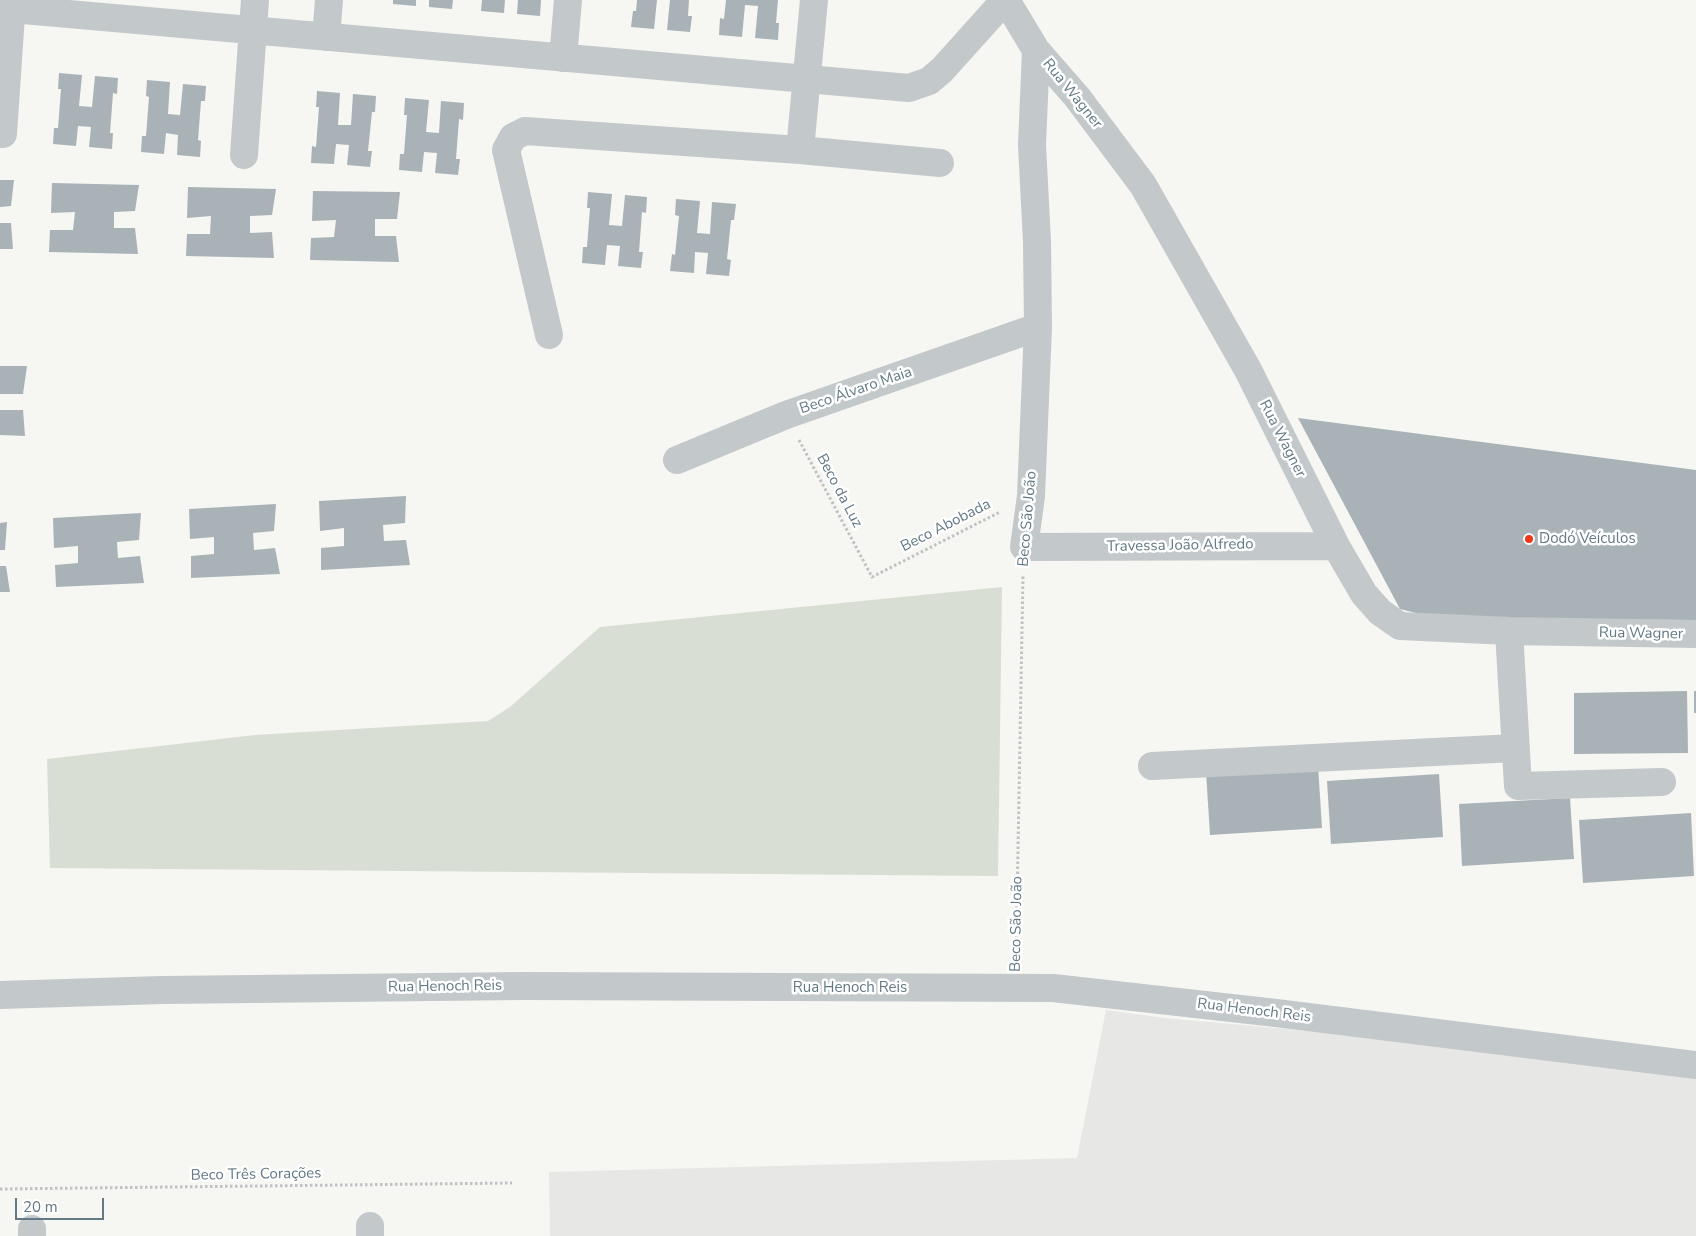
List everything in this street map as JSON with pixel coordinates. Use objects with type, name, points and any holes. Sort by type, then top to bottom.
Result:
[{"type":"street","points":[[244,155],[255,0]]},
{"type":"street","points":[[326,37],[329,0]]},
{"type":"street","points":[[563,58],[568,0]]},
{"type":"street","points":[[800,150],[814,0]]},
{"type":"street","points":[[3,134],[12,4],[326,37],[909,88],[929,81],[942,70],[1006,0]]},
{"type":"street","name":"Rua Wagner","points":[[1006,0],[1036,50],[1077,97],[1143,185],[1248,370],[1336,546],[1364,594],[1380,612],[1400,626],[1509,632],[1696,634]]},
{"type":"street","name":"Beco São João","points":[[1024,547],[1031,496],[1038,327],[1037,242],[1032,145],[1036,50]]},
{"type":"street","points":[[549,335],[506,150],[513,137],[525,131],[800,150],[940,164]]},
{"type":"street","name":"Beco Álvaro Maia","points":[[677,460],[786,415],[1038,327]]},
{"type":"street","name":"Travessa João Alfredo","points":[[1024,547],[1336,546]]},
{"type":"street","points":[[1509,632],[1518,786],[1662,782]]},
{"type":"street","points":[[1152,766],[1515,748]]},
{"type":"street","name":"Rua Henoch Reis","points":[[0,995],[162,990],[522,986],[1053,988],[1276,1012],[1696,1065]]},
{"type":"path","name":"Beco da Luz","points":[[786,415],[872,577]]},
{"type":"path","name":"Beco Abobada","points":[[872,577],[1031,496]]},
{"type":"path","name":"Beco São João","points":[[1016,988],[1024,547]]},
{"type":"path","name":"Beco Três Corações","points":[[0,1189],[512,1183]]},
{"type":"shaded area","points":[[1002,587],[998,876],[50,868],[47,759],[255,735],[488,721],[510,707],[600,627]]},
{"type":"shaded area","points":[[1106,1010],[1165,1018],[1376,1037],[1696,1078],[1696,1236],[550,1236],[549,1172],[1077,1158]]},
{"type":"building","points":[[393,0],[416,0],[416,6],[393,4]]},
{"type":"building","points":[[429,0],[453,0],[452,9],[429,7]]},
{"type":"building","points":[[482,0],[505,0],[504,13],[481,11]]},
{"type":"building","points":[[518,0],[541,0],[540,16],[517,14]]},
{"type":"building","points":[[637,0],[657,0],[654,29],[631,27],[633,11],[636,11]]},
{"type":"building","points":[[670,0],[689,0],[688,16],[692,16],[690,32],[667,30]]},
{"type":"building","points":[[726,0],[778,0],[776,23],[779,23],[778,40],[755,38],[758,6],[745,5],[742,37],[719,35],[720,18],[724,19]]},
{"type":"building","points":[[59,73],[82,75],[79,106],[92,107],[95,76],[118,78],[117,94],[113,93],[110,133],[113,133],[112,149],[89,147],[91,127],[78,126],[76,146],[53,144],[54,128],[58,128],[61,89],[58,89]]},
{"type":"building","points":[[147,80],[170,82],[168,114],[180,115],[183,84],[206,86],[205,101],[201,101],[198,140],[201,141],[200,157],[177,155],[178,135],[166,133],[164,154],[141,152],[142,136],[146,136],[149,97],[146,96]]},
{"type":"building","points":[[317,91],[340,93],[338,125],[351,125],[353,94],[376,96],[375,112],[372,112],[368,151],[372,151],[370,167],[347,165],[349,145],[336,144],[334,164],[311,163],[312,146],[316,147],[319,107],[316,107]]},
{"type":"building","points":[[405,98],[429,100],[426,132],[439,133],[441,101],[464,103],[463,120],[459,119],[456,159],[460,159],[458,175],[435,173],[437,153],[424,152],[422,172],[399,170],[400,154],[404,154],[407,115],[404,115]]},
{"type":"building","points":[[0,180],[14,180],[11,206],[0,207]]},
{"type":"building","points":[[52,183],[139,185],[135,211],[114,212],[114,228],[135,228],[138,254],[49,252],[50,230],[73,230],[75,212],[51,213]]},
{"type":"building","points":[[188,187],[276,189],[272,215],[250,216],[250,233],[272,232],[274,258],[186,256],[187,234],[210,234],[211,216],[187,218]]},
{"type":"building","points":[[313,191],[400,192],[397,219],[375,219],[375,236],[396,236],[399,262],[310,260],[311,238],[334,237],[336,220],[312,221]]},
{"type":"building","points":[[588,192],[612,194],[609,225],[622,226],[625,195],[647,197],[646,213],[642,212],[639,252],[643,252],[641,268],[618,266],[620,246],[607,245],[605,265],[582,263],[583,247],[587,247],[590,208],[587,208]]},
{"type":"building","points":[[676,199],[700,201],[697,233],[710,234],[712,202],[736,204],[734,220],[731,220],[727,259],[731,260],[729,276],[706,274],[708,253],[695,252],[694,273],[670,271],[672,254],[675,255],[679,216],[675,215]]},
{"type":"building","points":[[0,223],[11,223],[13,249],[0,249]]},
{"type":"building","points":[[0,366],[27,366],[23,394],[0,394]]},
{"type":"building","points":[[0,410],[23,410],[25,436],[0,435]]},
{"type":"building","name":"Dodó Veículos","points":[[1298,418],[1696,470],[1696,620],[1440,619],[1400,609]]},
{"type":"building","points":[[406,496],[405,523],[383,525],[384,541],[406,540],[410,565],[321,570],[321,548],[344,546],[344,528],[320,531],[319,501]]},
{"type":"building","points":[[276,504],[274,531],[253,533],[254,550],[275,548],[280,574],[191,578],[191,556],[214,554],[214,537],[190,539],[189,509]]},
{"type":"building","points":[[141,513],[139,540],[117,542],[118,558],[140,556],[144,583],[56,587],[55,565],[78,563],[78,546],[54,548],[53,518]]},
{"type":"building","points":[[7,522],[5,550],[0,550],[0,523]]},
{"type":"building","points":[[0,566],[6,566],[10,592],[0,592]]},
{"type":"building","points":[[1687,691],[1688,753],[1574,754],[1574,693]]},
{"type":"building","points":[[1694,691],[1696,691],[1696,713],[1694,713]]},
{"type":"building","points":[[1318,765],[1322,828],[1210,835],[1206,772]]},
{"type":"building","points":[[1439,774],[1443,837],[1331,844],[1327,781]]},
{"type":"building","points":[[1570,798],[1574,859],[1462,866],[1459,804]]},
{"type":"building","points":[[1691,813],[1694,876],[1583,883],[1579,820]]},
{"type":"place","name":"Dodó Veículos","points":[[1529,539]]}]
